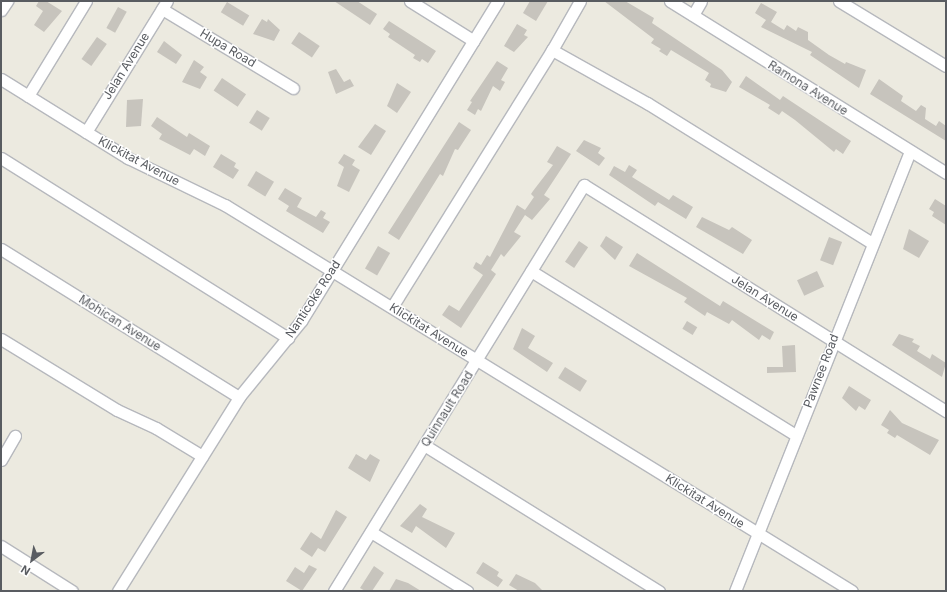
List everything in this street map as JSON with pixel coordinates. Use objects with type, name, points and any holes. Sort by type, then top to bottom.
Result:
[{"type":"street","points":[[1,10],[7,1]]},
{"type":"street","points":[[28,96],[86,1]]},
{"type":"street","points":[[410,1],[474,41]]},
{"type":"street","name":"Nanticoke Road","points":[[118,591],[239,397],[288,338],[332,270],[498,1]]},
{"type":"street","points":[[392,307],[552,50],[580,1]]},
{"type":"street","name":"Ramona Avenue","points":[[670,1],[910,152],[946,173]]},
{"type":"street","points":[[693,15],[701,1]]},
{"type":"street","points":[[839,1],[946,66]]},
{"type":"street","name":"Hupa Road","points":[[164,5],[293,88]]},
{"type":"street","name":"Jelan Avenue","points":[[86,132],[164,5]]},
{"type":"street","points":[[552,50],[647,103],[872,242]]},
{"type":"street","name":"Klickitat Avenue","points":[[1,79],[154,172],[225,205],[852,591]]},
{"type":"street","name":"Pawnee Road","points":[[734,591],[758,534],[872,242],[910,152]]},
{"type":"street","points":[[1,158],[288,338]]},
{"type":"street","name":"Jelan Avenue","points":[[584,185],[946,410]]},
{"type":"street","name":"Quinnault Road","points":[[334,591],[584,185]]},
{"type":"street","name":"Mohican Avenue","points":[[1,249],[239,397]]},
{"type":"street","points":[[531,271],[796,435]]},
{"type":"street","points":[[1,339],[117,410],[156,428],[202,456]]},
{"type":"street","points":[[1,460],[15,436]]},
{"type":"street","points":[[424,445],[659,591]]},
{"type":"street","points":[[371,532],[467,591]]},
{"type":"street","points":[[1,546],[72,591]]},
{"type":"building","points":[[39,1],[46,1],[62,11],[44,32],[34,25],[43,11],[36,6]]},
{"type":"building","points":[[334,1],[357,1],[377,14],[370,25]]},
{"type":"building","points":[[530,1],[548,1],[536,21],[523,13]]},
{"type":"building","points":[[604,1],[625,1],[654,18],[652,23],[722,70],[732,82],[726,92],[710,87],[711,84],[705,80],[709,73],[671,50],[667,56],[659,51],[661,49],[651,43],[654,39]]},
{"type":"building","points":[[227,2],[249,15],[243,26],[221,12]]},
{"type":"building","points":[[761,3],[777,12],[771,22],[784,30],[787,25],[796,31],[798,27],[808,32],[808,40],[829,55],[845,64],[846,62],[866,70],[859,88],[810,55],[812,52],[761,27],[766,20],[755,13]]},
{"type":"building","points":[[118,7],[127,12],[115,33],[106,28]]},
{"type":"building","points":[[262,19],[267,22],[268,19],[280,30],[274,41],[253,34]]},
{"type":"building","points":[[389,21],[436,51],[428,63],[422,59],[420,62],[413,58],[415,55],[388,37],[390,34],[383,29]]},
{"type":"building","points":[[517,24],[527,30],[524,35],[528,37],[514,52],[504,46]]},
{"type":"building","points":[[299,32],[320,46],[312,58],[291,44]]},
{"type":"building","points":[[97,37],[107,44],[91,66],[82,59]]},
{"type":"building","points":[[164,41],[182,55],[176,64],[157,52]]},
{"type":"building","points":[[194,60],[204,67],[200,72],[207,77],[200,89],[182,82]]},
{"type":"building","points":[[497,61],[508,68],[501,80],[505,82],[500,91],[493,86],[481,111],[478,109],[475,115],[467,110],[472,102],[470,101]]},
{"type":"building","points":[[336,69],[344,82],[350,79],[354,86],[336,94],[328,72]]},
{"type":"building","points":[[746,76],[780,100],[783,96],[851,141],[843,154],[836,149],[834,152],[782,111],[779,115],[768,108],[770,105],[739,87]]},
{"type":"building","points":[[222,78],[246,94],[238,107],[214,90]]},
{"type":"building","points":[[879,79],[903,96],[901,101],[916,111],[921,105],[926,108],[925,119],[936,126],[939,121],[946,126],[946,141],[870,94]]},
{"type":"building","points":[[397,83],[411,92],[397,113],[387,106]]},
{"type":"building","points":[[143,99],[141,126],[126,127],[127,100]]},
{"type":"building","points":[[257,110],[270,118],[262,131],[249,123]]},
{"type":"building","points":[[157,117],[187,137],[189,133],[210,146],[205,156],[194,149],[190,155],[159,139],[162,134],[151,126]]},
{"type":"building","points":[[459,122],[471,130],[458,150],[455,149],[443,176],[440,174],[399,240],[388,233]]},
{"type":"building","points":[[375,124],[386,131],[371,155],[358,147]]},
{"type":"building","points":[[584,140],[601,148],[598,153],[605,158],[599,166],[576,151]]},
{"type":"building","points":[[557,146],[571,154],[544,195],[550,199],[532,220],[525,215],[514,232],[521,236],[504,257],[501,254],[491,270],[496,274],[461,328],[442,315],[449,305],[459,311],[483,275],[473,268],[476,262],[481,265],[487,255],[490,257],[517,205],[525,210],[534,197],[531,194],[553,165],[547,162]]},
{"type":"building","points":[[221,154],[236,163],[234,167],[239,170],[233,179],[213,167]]},
{"type":"building","points":[[344,154],[355,160],[352,165],[360,170],[349,192],[337,186],[344,167],[338,163]]},
{"type":"building","points":[[629,165],[637,170],[632,177],[669,200],[673,195],[693,207],[686,219],[658,202],[655,206],[609,175],[614,166],[625,172]]},
{"type":"building","points":[[256,171],[274,182],[265,196],[247,186]]},
{"type":"building","points":[[285,188],[302,198],[297,207],[316,217],[321,210],[326,213],[323,218],[330,222],[323,233],[286,211],[289,206],[278,199]]},
{"type":"building","points":[[935,199],[946,206],[946,225],[932,216],[934,212],[929,209]]},
{"type":"building","points":[[702,217],[729,230],[732,227],[752,240],[743,254],[696,227]]},
{"type":"building","points":[[909,229],[929,241],[919,258],[903,249]]},
{"type":"building","points":[[606,236],[623,247],[615,260],[600,246]]},
{"type":"building","points":[[829,237],[842,242],[833,265],[820,260]]},
{"type":"building","points":[[579,241],[588,247],[574,268],[565,262]]},
{"type":"building","points":[[378,246],[390,253],[377,276],[365,269]]},
{"type":"building","points":[[637,253],[720,306],[723,301],[774,332],[770,340],[762,335],[759,340],[732,320],[729,324],[707,312],[705,316],[684,302],[687,298],[629,266]]},
{"type":"building","points":[[817,271],[824,286],[804,296],[797,280]]},
{"type":"building","points":[[687,321],[697,327],[693,335],[682,329]]},
{"type":"building","points":[[522,328],[535,336],[528,348],[553,363],[547,372],[513,349]]},
{"type":"building","points":[[899,334],[914,339],[912,342],[920,346],[917,351],[930,359],[932,354],[946,363],[942,377],[892,345]]},
{"type":"building","points":[[795,345],[796,372],[767,373],[767,367],[783,367],[782,346]]},
{"type":"building","points":[[565,367],[587,381],[580,392],[558,378]]},
{"type":"building","points":[[849,386],[871,400],[865,410],[859,406],[856,411],[842,398]]},
{"type":"building","points":[[890,410],[902,423],[939,440],[930,455],[897,435],[895,438],[887,433],[889,430],[881,425]]},
{"type":"building","points":[[356,454],[366,460],[370,454],[380,460],[370,482],[348,468]]},
{"type":"building","points":[[420,504],[427,509],[422,517],[455,533],[446,548],[416,526],[412,533],[400,526]]},
{"type":"building","points":[[336,510],[347,517],[325,552],[318,548],[312,557],[300,549],[311,532],[321,539]]},
{"type":"building","points":[[483,562],[499,572],[497,576],[503,580],[498,587],[476,573]]},
{"type":"building","points":[[309,565],[317,569],[302,591],[286,581],[295,567],[304,573]]},
{"type":"building","points":[[374,566],[384,573],[372,591],[365,591],[360,588]]},
{"type":"building","points":[[516,574],[535,583],[543,591],[519,591],[509,585]]},
{"type":"building","points":[[396,579],[408,583],[421,591],[389,591]]}]
